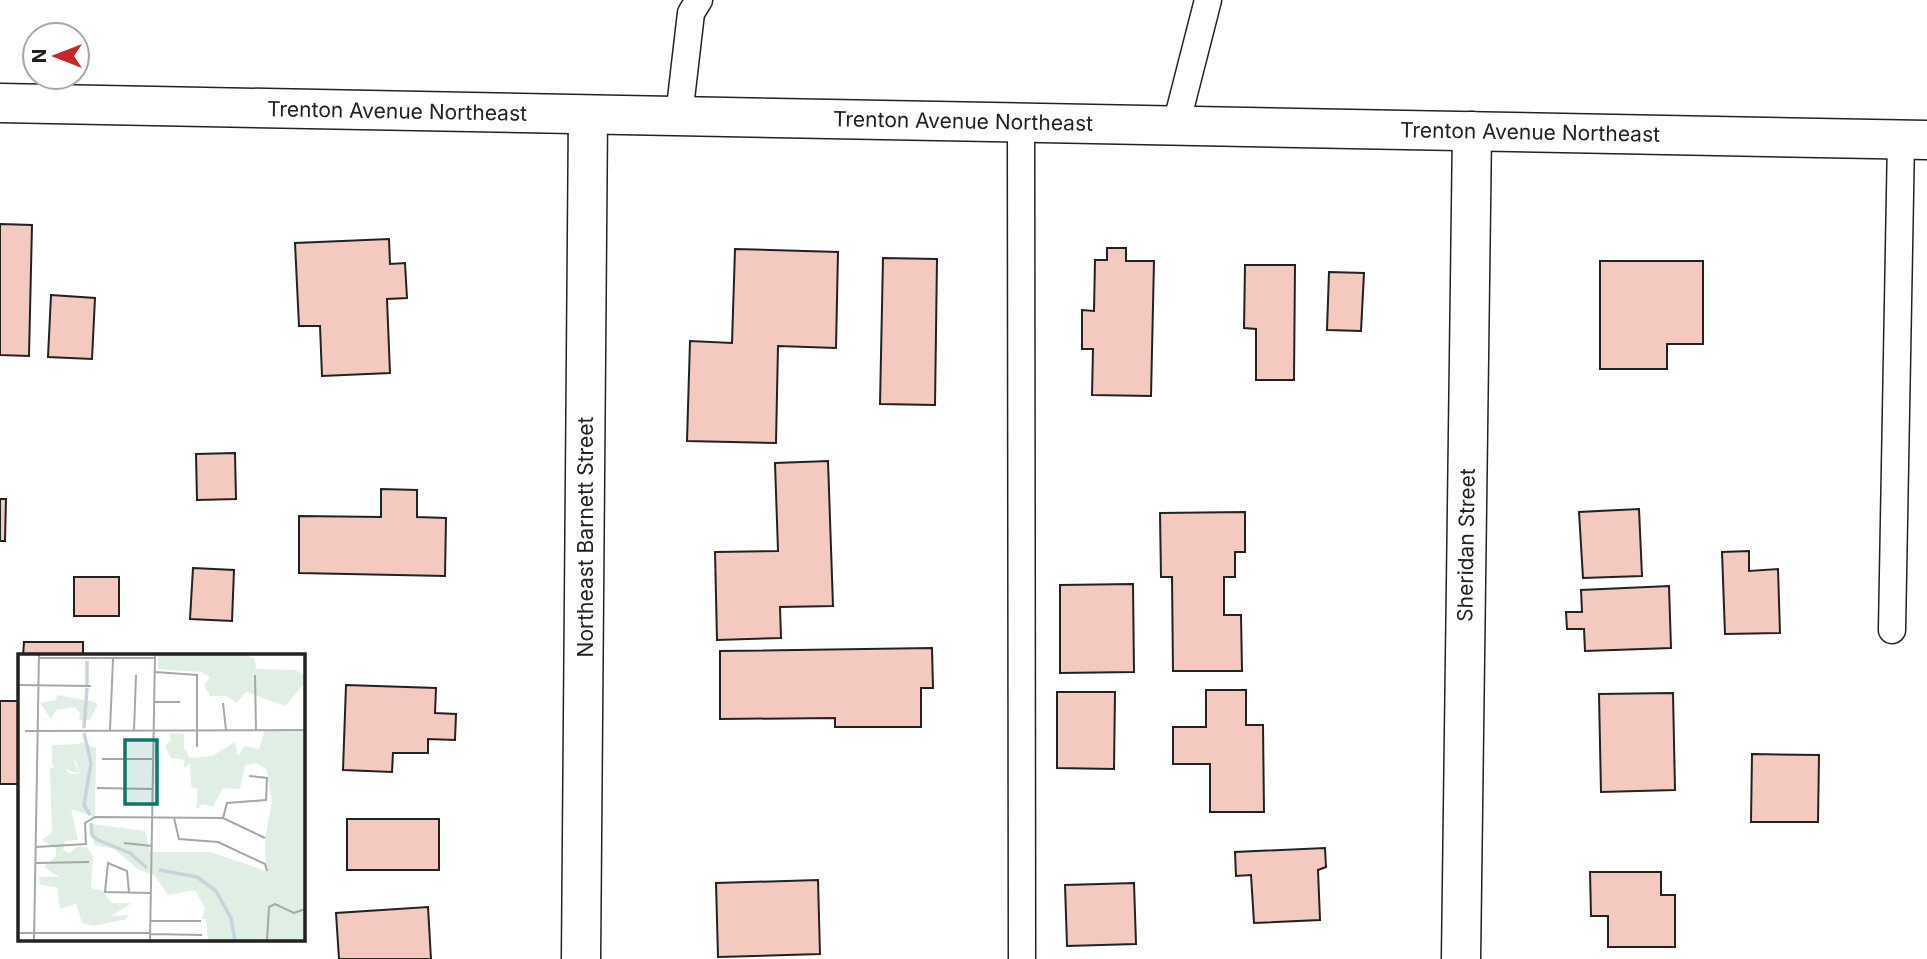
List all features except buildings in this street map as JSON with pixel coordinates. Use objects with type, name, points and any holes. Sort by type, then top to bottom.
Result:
[{"type":"main road","name":"Trenton Avenue Northeast","points":[[0,103],[1914,139]]},
{"type":"main road","name":"Northeast Barnett Street","points":[[581,959],[588,115]]},
{"type":"main road","name":"Sheridan Street","points":[[1461,959],[1472,131]]},
{"type":"lane","points":[[679,116],[691,13],[699,0]]},
{"type":"lane","points":[[1176,125],[1208,0]]},
{"type":"lane","points":[[1021,122],[1022,959]]},
{"type":"lane","points":[[1892,630],[1914,139]]}]
